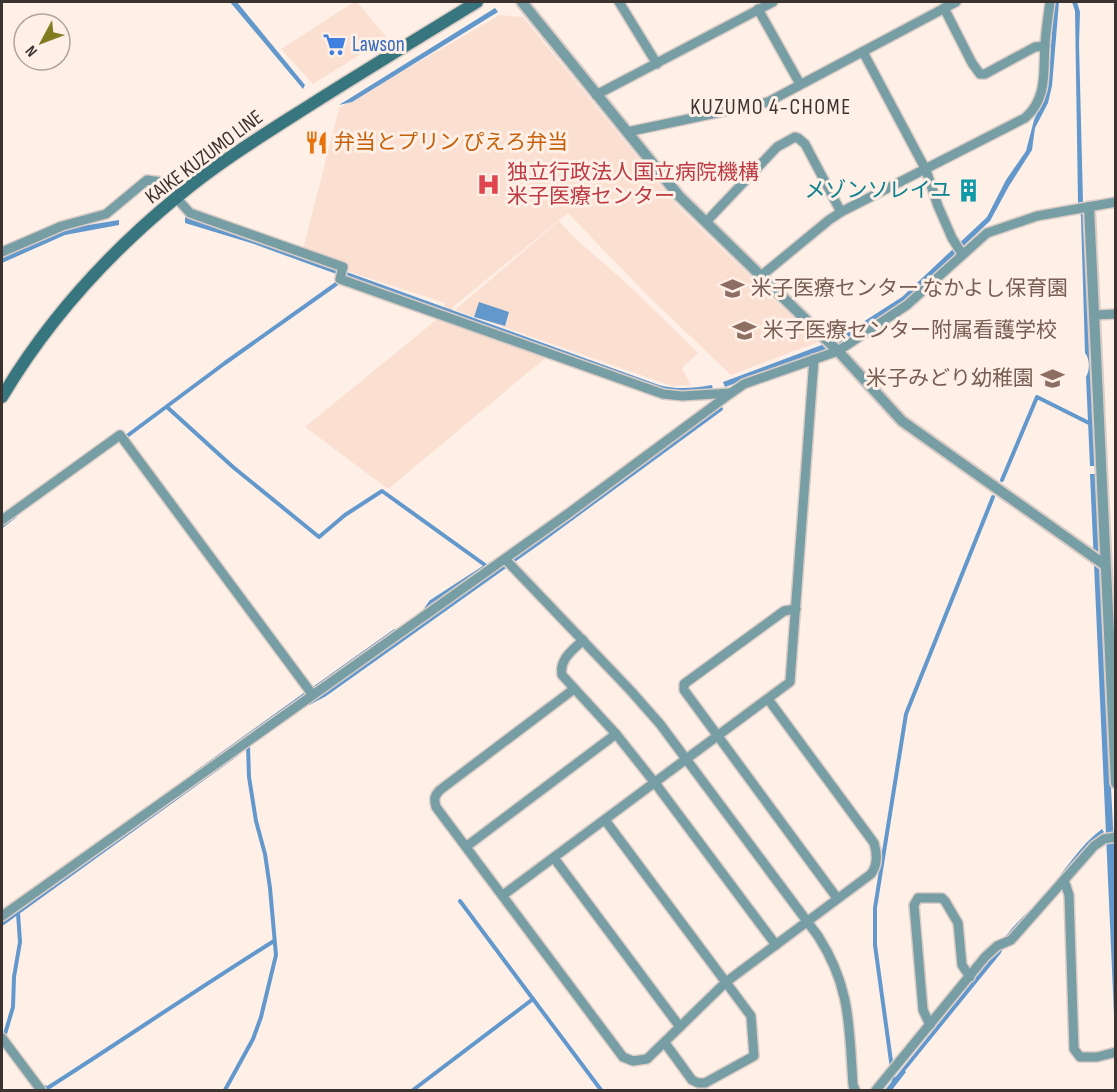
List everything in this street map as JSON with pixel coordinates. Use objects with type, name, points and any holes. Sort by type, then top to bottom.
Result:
[{"type":"main road","name":"KAIKE KUZUMO LINE","points":[[2,397],[12,379],[60,313],[113,255],[177,197],[246,146],[477,2]]},
{"type":"street","points":[[522,2],[679,196],[838,351],[902,421],[1110,565]]},
{"type":"street","points":[[619,2],[657,64]]},
{"type":"street","points":[[596,95],[772,2]]},
{"type":"street","points":[[627,132],[768,102],[956,2]]},
{"type":"street","points":[[761,276],[841,212],[926,170],[1031,113],[1043,88],[1050,2]]},
{"type":"street","points":[[944,8],[980,74],[985,74],[1035,46],[1045,46]]},
{"type":"street","points":[[758,9],[800,84]]},
{"type":"street","points":[[863,52],[926,170],[952,238],[963,254]]},
{"type":"street","points":[[706,222],[777,147],[795,137],[805,144],[841,212]]},
{"type":"street","points":[[2,252],[62,226],[105,214],[147,180],[162,182],[190,213],[344,267],[340,279],[663,394],[682,396],[731,393]]},
{"type":"street","points":[[2,916],[505,559],[744,384],[838,351],[907,305],[987,234],[1038,216],[1116,201]]},
{"type":"street","points":[[1089,207],[1110,565],[1116,783]]},
{"type":"street","points":[[1094,315],[1116,314]]},
{"type":"street","points":[[503,895],[790,682],[814,359]]},
{"type":"street","points":[[2,520],[120,435],[312,694]]},
{"type":"street","points":[[505,559],[660,724],[829,953],[847,1004],[855,1090]]},
{"type":"street","points":[[796,609],[784,611],[684,684],[684,690],[837,898]]},
{"type":"street","points":[[583,640],[564,659],[562,675],[616,734],[655,783],[776,945]]},
{"type":"street","points":[[574,689],[435,794],[434,801],[436,807],[623,1057],[633,1061],[647,1059],[726,982],[871,874],[876,866],[874,843],[768,699]]},
{"type":"street","points":[[467,846],[616,734]]},
{"type":"street","points":[[604,820],[751,1016],[754,1056],[705,1083],[692,1080],[665,1043]]},
{"type":"street","points":[[876,1090],[985,957],[997,946],[1007,944],[1094,846],[1104,839],[1116,837]]},
{"type":"street","points":[[554,858],[680,1027]]},
{"type":"street","points":[[1064,880],[1069,895],[1074,1049],[1080,1057],[1097,1057],[1114,1052]]},
{"type":"street","points":[[930,1025],[923,1010],[914,905],[918,898],[942,898],[945,901],[958,923],[962,965],[970,976]]},
{"type":"street","points":[[2,1038],[41,1090]]},
{"type":"shaded area","name":"Lawson","points":[[357,2],[387,38],[313,84],[281,49]]},
{"type":"shaded area","name":"独立行政法人国立病院機構 米子医療センター","points":[[500,15],[523,17],[678,207],[818,342],[731,375],[648,296],[568,213],[454,306],[450,316],[443,313],[445,303],[347,271],[347,266],[303,250],[339,108]]},
{"type":"shaded area","points":[[559,221],[698,353],[682,368],[691,385],[672,386],[455,310]]},
{"type":"shaded area","points":[[441,316],[549,355],[388,489],[305,427]]},
{"type":"water","points":[[230,2],[237,2],[305,85],[303,89]]},
{"type":"water","points":[[1054,2],[1059,2],[1052,86],[1048,103],[1035,128],[1032,150],[990,221],[904,302],[848,338],[824,351],[725,387],[723,382],[835,340],[902,297],[987,217],[1006,180],[1026,151],[1034,120],[1048,89]]},
{"type":"water","points":[[1072,2],[1077,2],[1080,12],[1083,202],[1095,466],[1090,466],[1086,377],[1089,365],[1085,353],[1081,217],[1078,202],[1075,11]]},
{"type":"water","points":[[495,8],[498,12],[352,102],[339,105]]},
{"type":"water","points":[[185,217],[297,254],[659,385],[685,388],[712,385],[713,390],[693,393],[661,392],[251,243],[185,223]]},
{"type":"water","points":[[119,220],[119,225],[65,235],[2,263],[2,256],[64,229]]},
{"type":"water","points":[[479,302],[509,312],[505,326],[474,317]]},
{"type":"water","points":[[1090,474],[1095,474],[1115,865],[1115,1037]]},
{"type":"water","points":[[1102,829],[1104,832],[1079,855],[1015,930],[1001,953],[892,1090],[885,1090],[998,950],[1014,926],[1046,893],[1086,843]]},
{"type":"waterway","points":[[127,436],[339,282]]},
{"type":"waterway","points":[[1002,480],[1037,397],[1091,424]]},
{"type":"waterway","points":[[167,407],[233,467],[319,537],[345,515],[382,491],[485,565]]},
{"type":"waterway","points":[[309,703],[324,695],[538,543],[721,409]]},
{"type":"waterway","points":[[894,1083],[875,945],[875,908],[906,714],[993,497]]},
{"type":"waterway","points":[[2,526],[15,516]]},
{"type":"waterway","points":[[424,612],[431,602],[485,567]]},
{"type":"waterway","points":[[312,690],[395,631]]},
{"type":"waterway","points":[[196,773],[307,693]]},
{"type":"waterway","points":[[225,1090],[253,1039],[261,1017],[276,955],[265,854],[256,821],[249,777],[248,746]]},
{"type":"waterway","points":[[2,924],[237,754]]},
{"type":"waterway","points":[[413,1090],[533,999],[460,901]]},
{"type":"waterway","points":[[5,1034],[13,1007],[14,977],[20,942],[18,913]]},
{"type":"waterway","points":[[45,1087],[46,1089],[274,941]]},
{"type":"waterway","points":[[533,999],[601,1090]]},
{"type":"place","name":"Lawson","points":[[334,44]]},
{"type":"place","name":"弁当とプリン ぴえろ弁当","points":[[316,142]]},
{"type":"place","name":"独立行政法人国立病院機構 米子医療センター","points":[[489,184]]},
{"type":"place","name":"メゾンソレイユ","points":[[969,190]]},
{"type":"place","name":"米子医療センター なかよし保育園","points":[[733,288]]},
{"type":"place","name":"米子医療センター附属看護学校","points":[[745,330]]},
{"type":"place","name":"米子みどり幼稚園","points":[[1052,378]]},
{"type":"district","name":"KUZUMO 4-CHOME","points":[[771,107]]}]
